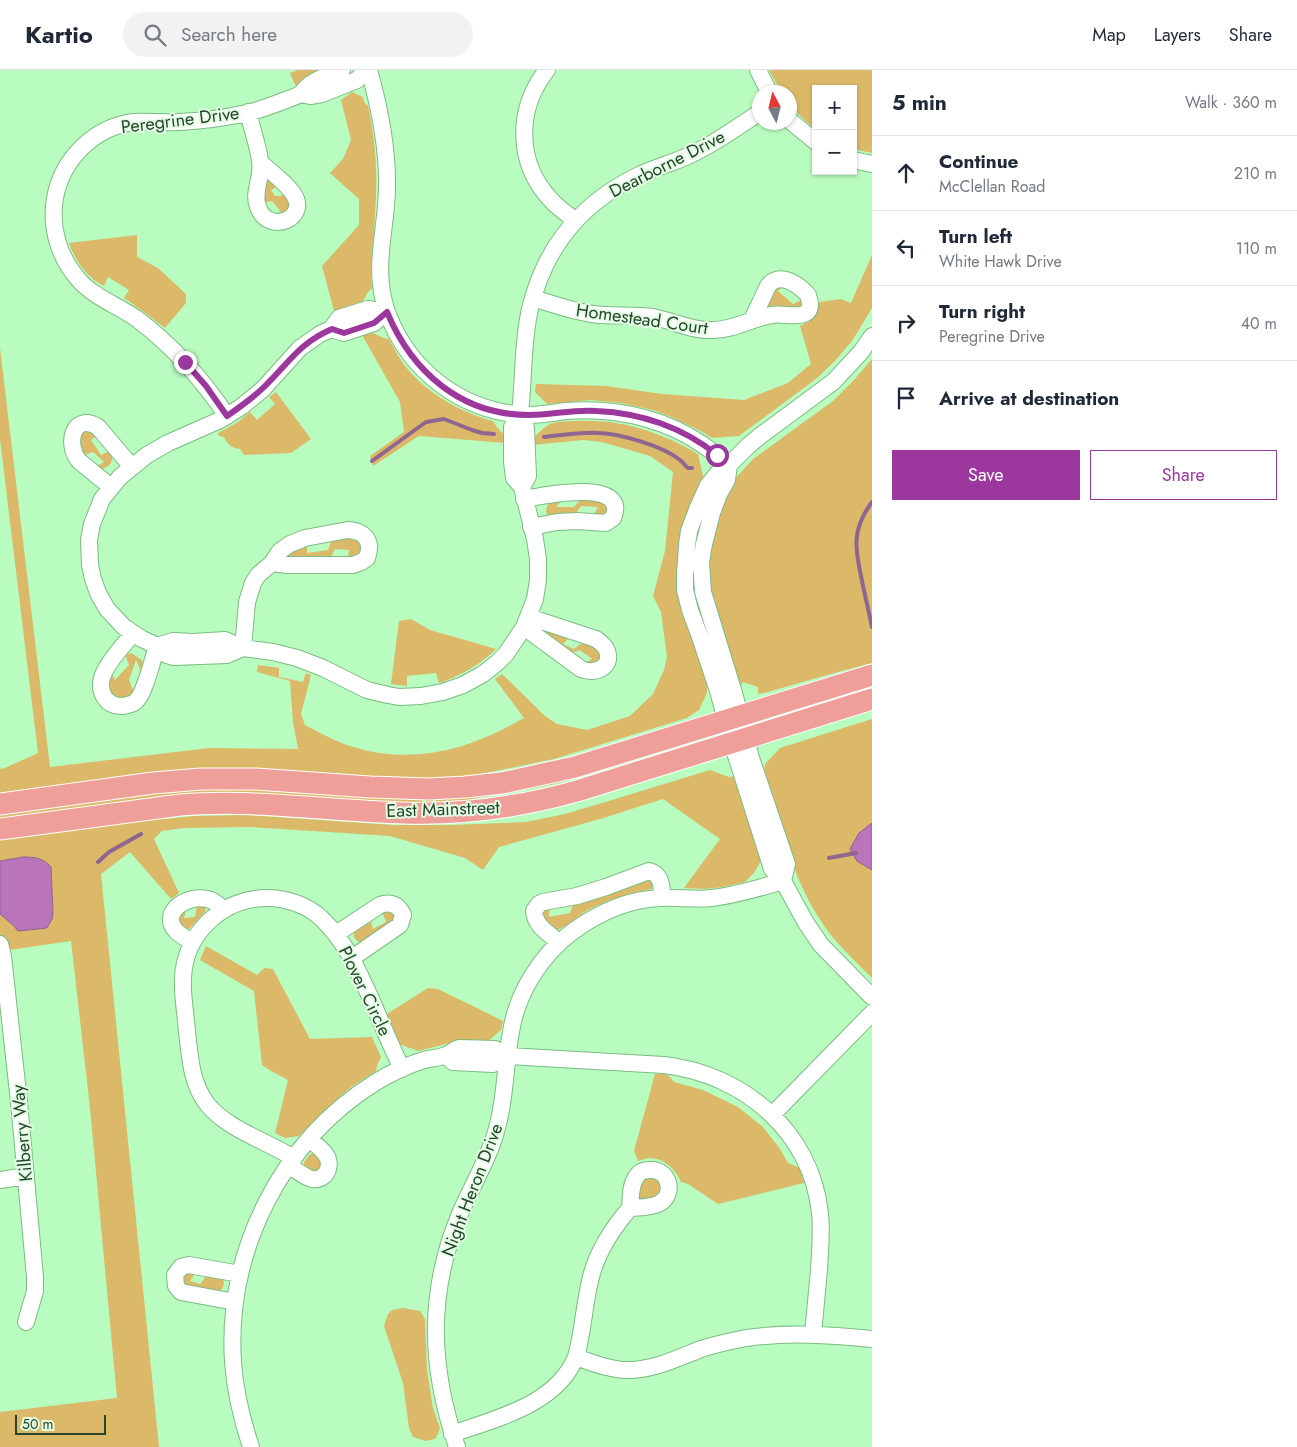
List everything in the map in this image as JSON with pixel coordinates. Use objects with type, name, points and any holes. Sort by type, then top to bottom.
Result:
[{"type":"main road","name":"East Mainstreet","points":[[0,804],[201,778],[256,779],[413,789],[448,789],[487,785],[520,780],[575,767],[872,675]]},
{"type":"main road","name":"East Mainstreet","points":[[0,829],[171,806],[208,803],[262,804],[405,813],[494,809],[557,797],[872,699]]},
{"type":"street","name":"Peregrine Drive","points":[[227,416],[206,386],[170,347],[136,318],[96,294],[79,280],[67,264],[60,251],[55,234],[54,213],[58,186],[70,161],[89,142],[107,130],[134,122],[200,120],[248,112],[270,106],[300,94],[315,81],[342,70]]},
{"type":"street","name":"Peregrine Drive","points":[[300,94],[310,96],[322,94],[357,80],[367,70]]},
{"type":"street","points":[[367,70],[380,111],[386,152],[387,191],[379,267],[380,283],[387,312],[393,326],[406,349],[421,367],[440,385],[459,397],[483,407],[507,413],[530,415],[596,410],[632,415],[662,424],[692,438],[709,448],[729,465]]},
{"type":"street","points":[[547,70],[537,83],[528,104],[525,146],[534,175],[545,192],[552,201],[575,220]]},
{"type":"street","points":[[758,70],[766,85]]},
{"type":"street","points":[[248,112],[261,163]]},
{"type":"street","name":"Dearborne Drive","points":[[523,493],[528,476],[526,428],[520,414],[527,327],[533,298],[548,258],[575,220],[593,203],[641,174],[700,150],[752,118]]},
{"type":"street","points":[[797,126],[812,139]]},
{"type":"street","points":[[857,161],[872,164]]},
{"type":"street","name":"Homestead Court","points":[[533,298],[592,314],[639,315],[703,330],[732,328],[752,320]]},
{"type":"street","points":[[387,312],[368,309],[339,318],[332,329],[320,334],[300,348],[262,389],[241,407],[208,426],[168,443],[147,455],[111,487],[102,499],[92,524],[89,540],[90,565],[95,586],[103,603],[117,620],[133,634],[157,646],[173,641],[225,640],[243,648],[273,652],[312,663],[376,693],[399,697],[420,696],[452,690],[483,674],[506,654],[527,622],[535,599],[538,580],[536,548],[531,527],[523,493],[592,493],[607,496],[615,507],[613,518],[606,523],[557,522],[531,527]]},
{"type":"street","points":[[872,336],[862,352],[833,382],[760,436],[729,465],[727,480],[714,508],[704,544],[702,562],[702,582],[706,602],[733,718],[772,869],[783,880],[806,923],[821,945],[872,997]]},
{"type":"street","points":[[111,487],[75,456],[72,451],[74,430],[87,424],[92,424],[98,428],[132,467]]},
{"type":"street","points":[[243,648],[245,614],[250,592],[258,575],[272,563],[280,551],[290,544],[305,538],[335,532],[356,531],[362,533],[369,546],[367,558],[353,564],[287,565],[272,563]]},
{"type":"street","points":[[133,634],[110,662],[102,676],[102,691],[107,702],[113,705],[126,705],[138,700],[157,646]]},
{"type":"street","points":[[559,942],[536,921],[534,911],[543,902],[577,896],[649,872],[658,875],[663,898]]},
{"type":"street","name":"Night Heron Drive","points":[[455,1440],[442,1395],[436,1344],[436,1312],[440,1282],[447,1251],[459,1216],[490,1149],[497,1129],[513,1020],[520,999],[536,969],[559,942],[574,930],[606,911],[633,902],[663,898],[710,898],[734,895],[783,880]]},
{"type":"street","points":[[193,942],[177,932],[173,926],[174,909],[184,901],[201,898],[214,901],[223,909]]},
{"type":"street","name":"Plover Circle","points":[[310,1139],[327,1157],[330,1165],[327,1173],[321,1178],[312,1179],[291,1161],[220,1116],[208,1104],[198,1088],[191,1061],[183,988],[184,968],[198,933],[223,909],[255,898],[274,898],[303,906],[322,918],[336,934],[352,958],[402,1068]]},
{"type":"street","points":[[336,934],[380,905],[391,903],[399,907],[403,916],[400,924],[352,958]]},
{"type":"street","name":"Kilberry Way","points":[[0,944],[3,956],[26,1176],[35,1285],[34,1296],[26,1322]]},
{"type":"street","points":[[772,1115],[872,1013]]},
{"type":"street","points":[[251,1447],[238,1401],[232,1343],[235,1302],[240,1274],[258,1218],[291,1161],[341,1108],[366,1089],[402,1068],[427,1059],[446,1055],[453,1062],[494,1064],[508,1056],[664,1065],[686,1068],[731,1084],[752,1098],[788,1132],[798,1147],[809,1169],[818,1201],[821,1238],[813,1334]]},
{"type":"street","points":[[0,1180],[26,1176]]},
{"type":"street","points":[[455,1440],[492,1420],[539,1400],[557,1385],[568,1372],[580,1344],[590,1281],[596,1262],[614,1227],[630,1208]]},
{"type":"street","points":[[235,1302],[182,1292],[176,1286],[175,1275],[181,1267],[189,1265],[240,1274]]},
{"type":"street","points":[[576,1357],[616,1369],[642,1369],[656,1366],[707,1347],[766,1336],[813,1334],[872,1339]]},
{"type":"shaded area","points":[[298,70],[326,70],[297,86],[290,73]]},
{"type":"shaded area","points":[[769,70],[872,70],[872,153],[857,150],[857,85],[812,85],[812,127],[797,113],[797,85],[777,85]]},
{"type":"shaded area","points":[[352,92],[363,97],[364,102],[368,106],[375,146],[376,187],[371,260],[372,288],[363,301],[334,311],[322,266],[359,225],[359,199],[330,173],[343,159],[351,140],[341,100]]},
{"type":"shaded area","points":[[265,177],[278,186],[271,190],[275,196],[287,195],[290,198],[288,213],[274,214],[281,212],[272,201],[263,203]]},
{"type":"shaded area","points":[[137,235],[137,257],[158,268],[186,294],[186,303],[165,328],[124,298],[129,290],[108,277],[104,286],[92,278],[78,262],[69,243]]},
{"type":"shaded area","points":[[872,255],[872,308],[852,341],[816,379],[739,436],[712,438],[669,416],[653,410],[621,403],[591,400],[547,404],[535,392],[536,384],[606,386],[662,394],[744,400],[788,383],[811,364],[800,326],[813,317],[819,302],[841,299],[851,303]]},
{"type":"shaded area","points":[[784,285],[778,291],[793,304],[803,299],[801,306],[796,310],[764,308],[773,290]]},
{"type":"shaded area","points":[[373,333],[386,339],[388,338],[402,362],[431,391],[467,412],[493,421],[506,437],[506,443],[419,436],[373,466],[370,456],[404,432],[400,402],[362,335]]},
{"type":"shaded area","points":[[0,348],[50,767],[209,748],[298,749],[293,722],[290,681],[257,672],[258,665],[279,668],[279,677],[303,682],[306,673],[311,675],[301,714],[305,725],[344,744],[373,752],[396,755],[440,751],[482,739],[524,718],[495,679],[502,674],[545,716],[557,724],[587,730],[630,716],[653,694],[664,670],[667,657],[661,612],[653,596],[665,551],[673,472],[650,456],[602,442],[584,440],[532,445],[532,439],[550,424],[564,421],[609,422],[640,428],[670,439],[698,454],[704,480],[684,527],[697,650],[707,686],[707,693],[699,710],[687,718],[554,759],[456,779],[0,795],[0,769],[38,753],[0,439]]},
{"type":"shaded area","points":[[872,359],[872,663],[758,694],[758,687],[743,682],[741,686],[738,684],[712,608],[707,575],[714,523],[733,481],[753,459],[833,401]]},
{"type":"shaded area","points":[[276,392],[311,439],[291,453],[244,455],[240,449],[232,447],[224,437],[219,436],[218,433],[238,422],[250,412],[257,420],[275,404],[269,397]]},
{"type":"shaded area","points":[[89,429],[97,436],[91,440],[101,455],[110,451],[112,453],[111,463],[108,467],[102,469],[95,467],[104,462],[93,452],[81,456],[79,435]]},
{"type":"shaded area","points":[[582,498],[599,500],[608,505],[604,518],[593,516],[598,507],[581,506],[575,514],[548,516],[546,512],[549,504],[553,501],[563,499],[556,507],[574,507]]},
{"type":"shaded area","points":[[353,536],[361,541],[362,553],[348,559],[349,550],[335,549],[330,559],[285,558],[285,555],[307,544],[307,553],[328,550],[332,539]]},
{"type":"shaded area","points":[[411,619],[430,630],[496,649],[471,668],[443,682],[439,683],[436,673],[407,676],[407,686],[391,684],[399,621]]},
{"type":"shaded area","points":[[546,630],[570,637],[563,644],[574,649],[584,641],[599,648],[601,659],[598,663],[583,664],[592,659],[580,650],[570,654],[543,632]]},
{"type":"shaded area","points":[[131,653],[142,660],[143,669],[141,671],[136,660],[129,680],[134,693],[133,696],[118,700],[108,691],[111,672],[115,680],[129,665],[125,655]]},
{"type":"shaded area","points":[[872,719],[872,978],[831,934],[809,902],[793,866],[764,771],[765,764],[780,748]]},
{"type":"shaded area","points":[[703,737],[702,739],[566,781],[450,804],[0,822],[0,811],[216,785],[398,795]]},
{"type":"shaded area","points":[[710,770],[729,777],[734,776],[737,781],[762,859],[754,873],[745,882],[723,887],[705,889],[684,888],[720,839],[663,799],[499,847],[483,870],[465,858],[390,836],[251,827],[183,828],[162,831],[154,839],[179,893],[171,899],[130,852],[101,874],[159,1447],[0,1447],[0,1412],[117,1398],[90,1108],[71,941],[9,950],[0,934],[0,839],[162,815],[164,819],[194,816],[246,815],[394,825],[526,822],[565,814]]},
{"type":"shaded area","points":[[872,823],[872,870],[857,861],[850,849],[859,833]]},
{"type":"shaded area","points":[[23,857],[38,859],[51,867],[53,913],[47,928],[18,931],[0,914],[0,861]]},
{"type":"shaded area","points":[[648,877],[654,884],[653,888],[602,903],[586,911],[560,929],[555,929],[541,917],[544,907],[550,906],[549,917],[570,913],[574,902]]},
{"type":"shaded area","points":[[197,905],[204,905],[205,912],[189,929],[186,930],[180,927],[179,914],[187,907],[184,918],[195,917]]},
{"type":"shaded area","points":[[388,908],[397,918],[363,943],[355,939],[354,933],[356,929],[370,919],[373,929],[386,922],[382,911]]},
{"type":"shaded area","points":[[206,946],[257,975],[264,968],[273,969],[310,1039],[372,1037],[381,1057],[376,1071],[351,1087],[299,1136],[285,1138],[275,1133],[288,1080],[262,1065],[254,991],[200,960]]},
{"type":"shaded area","points":[[428,988],[438,989],[503,1021],[501,1030],[486,1043],[450,1043],[418,1051],[399,1044],[387,1014]]},
{"type":"shaded area","points":[[655,1074],[667,1074],[674,1082],[703,1090],[738,1107],[763,1127],[788,1163],[800,1168],[804,1183],[718,1204],[688,1184],[681,1182],[673,1169],[665,1162],[650,1158],[638,1161],[634,1151]]},
{"type":"shaded area","points":[[310,1154],[321,1158],[324,1166],[316,1174],[304,1167],[304,1162]]},
{"type":"shaded area","points":[[653,1178],[660,1183],[662,1189],[658,1197],[640,1201],[638,1192],[640,1183],[645,1179]]},
{"type":"shaded area","points":[[196,1272],[190,1281],[200,1284],[208,1274],[221,1277],[224,1282],[223,1288],[217,1293],[188,1288],[181,1278],[183,1273]]},
{"type":"shaded area","points":[[403,1308],[420,1311],[425,1319],[427,1370],[433,1408],[440,1428],[435,1439],[426,1441],[413,1437],[409,1428],[403,1383],[384,1326],[388,1314],[392,1310]]},
{"type":"waterway","points":[[372,461],[426,422],[444,419],[472,430],[494,434]]},
{"type":"waterway","points":[[544,437],[585,433],[619,436],[663,450],[680,460],[688,468],[692,468]]},
{"type":"waterway","points":[[872,502],[865,512],[856,540],[872,627]]},
{"type":"waterway","points":[[98,862],[109,852],[141,834]]},
{"type":"waterway","points":[[829,858],[856,853]]},
{"type":"route","points":[[185,362],[206,386],[227,416],[262,389],[289,358],[320,334],[332,329],[344,333],[374,323],[387,312],[399,338],[421,367],[440,385],[471,403],[495,411],[530,415],[596,410],[632,415],[683,433],[717,455]]}]
